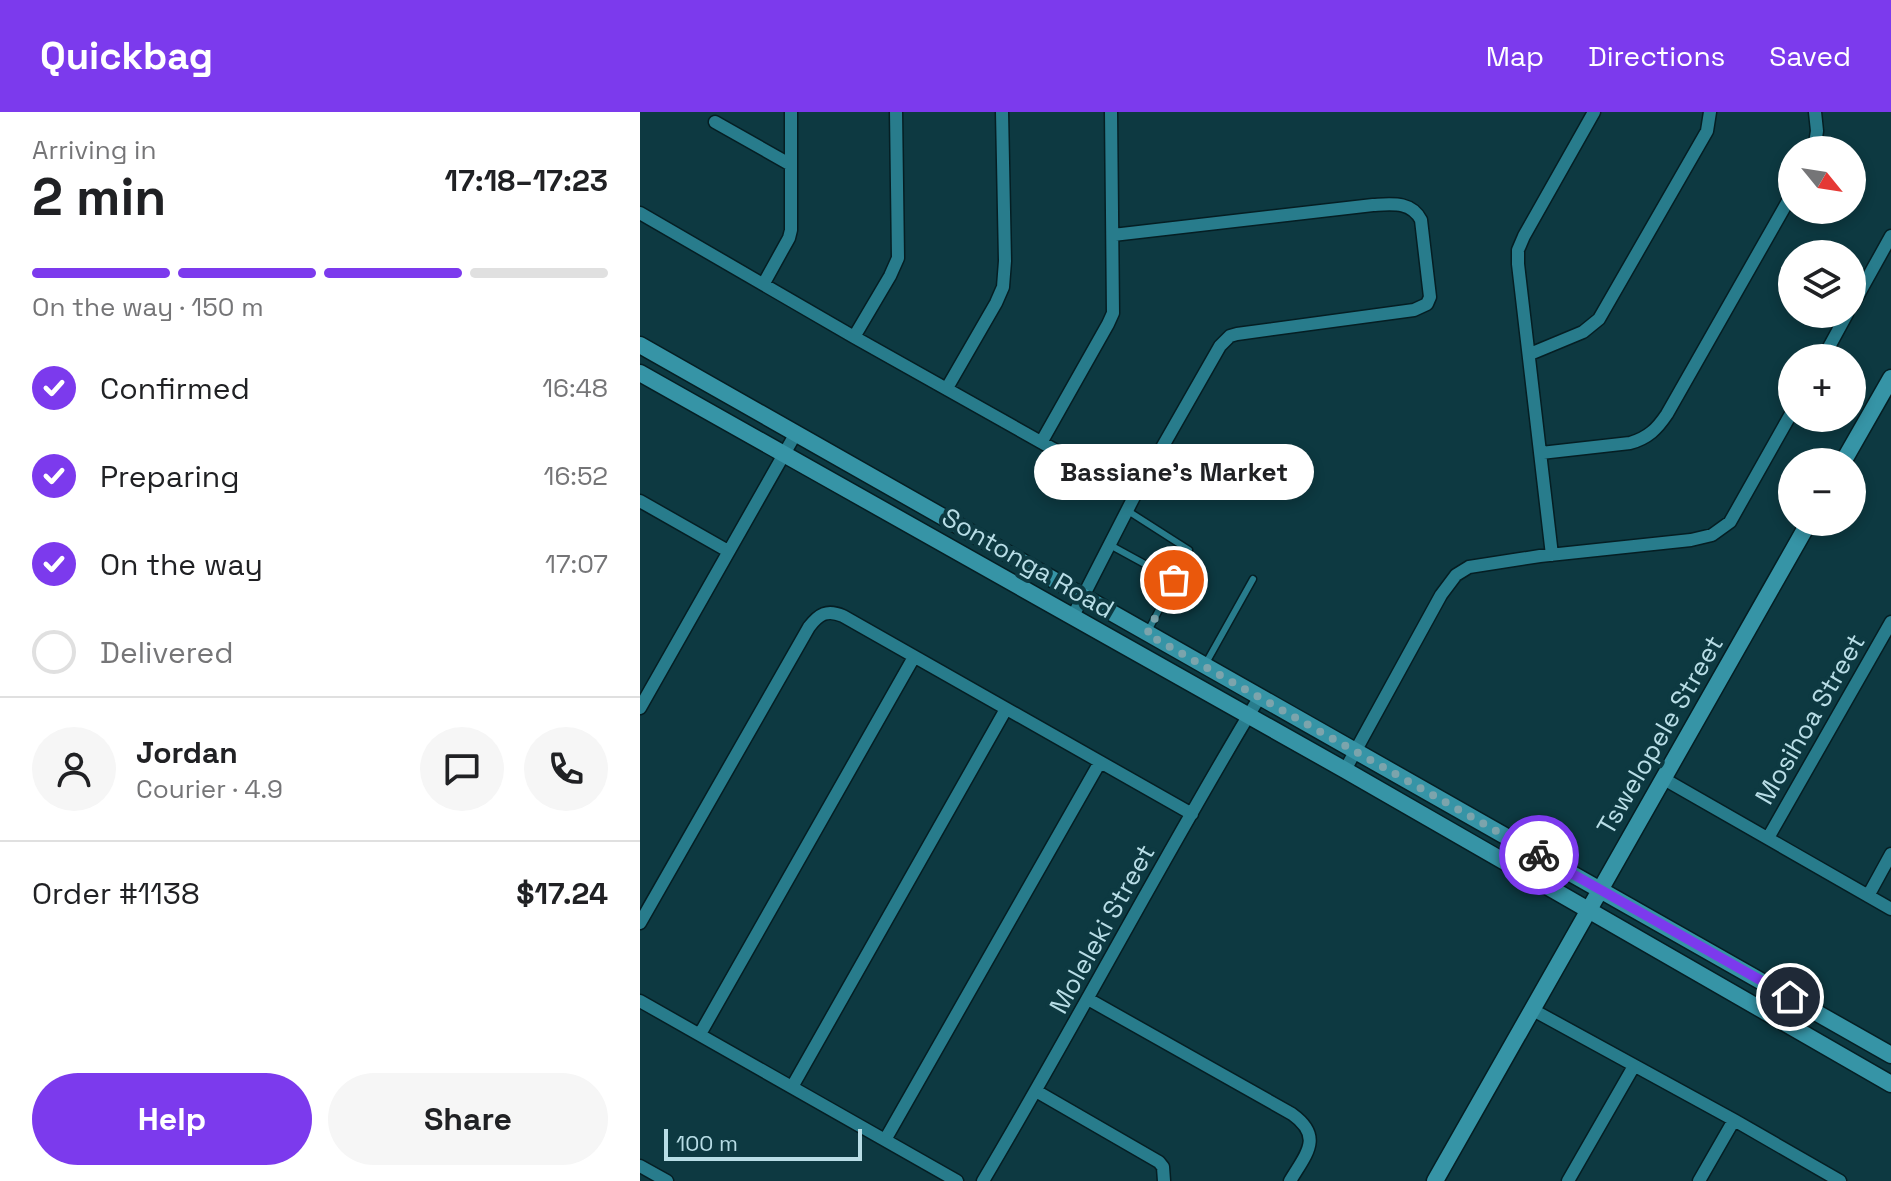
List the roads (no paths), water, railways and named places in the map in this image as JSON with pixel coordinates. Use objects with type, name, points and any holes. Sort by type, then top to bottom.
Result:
[{"type":"main road","name":"Sontonga Road","points":[[640,345],[1891,1055]]},
{"type":"main road","name":"Sontonga Road","points":[[640,373],[1345,770],[1891,1084]]},
{"type":"main road","points":[[1851,448],[1891,378]]},
{"type":"main road","name":"Tswelopele Street","points":[[1435,1181],[1801,536]]},
{"type":"street","points":[[764,283],[790,234],[791,112]]},
{"type":"street","points":[[854,337],[898,258],[896,112]]},
{"type":"street","points":[[947,388],[1003,287],[1002,112]]},
{"type":"street","points":[[1042,441],[1113,313],[1111,112]]},
{"type":"street","points":[[1552,555],[1518,250],[1594,112]]},
{"type":"street","points":[[1530,354],[1583,332],[1599,319],[1703,139],[1710,112]]},
{"type":"street","points":[[1815,112],[1816,136]]},
{"type":"street","points":[[715,122],[791,165]]},
{"type":"street","points":[[1073,616],[1135,495],[1225,339],[1237,334],[1421,308],[1430,297],[1421,220],[1411,209],[1394,203],[1113,235]]},
{"type":"street","points":[[640,213],[1135,495]]},
{"type":"street","points":[[1541,453],[1630,443],[1654,431],[1667,414],[1778,219]]},
{"type":"street","points":[[1866,281],[1891,236]]},
{"type":"street","points":[[1345,770],[1441,595],[1463,569],[1552,555],[1691,540],[1719,532],[1735,513],[1781,432]]},
{"type":"street","points":[[640,708],[796,433]]},
{"type":"street","points":[[640,501],[728,551]]},
{"type":"street","points":[[640,923],[815,619],[829,612],[1192,814]]},
{"type":"street","name":"Mosihoa Street","points":[[1768,838],[1891,622]]},
{"type":"street","points":[[700,1034],[914,657]]},
{"type":"street","name":"Moleleki Street","points":[[983,1181],[1259,698]]},
{"type":"street","points":[[792,1087],[1006,709]]},
{"type":"street","points":[[885,1140],[1100,762]]},
{"type":"street","points":[[1664,779],[1891,909]]},
{"type":"street","points":[[1868,896],[1891,854]]},
{"type":"street","points":[[1088,999],[1292,1114],[1304,1124],[1311,1136],[1310,1144],[1290,1181]]},
{"type":"street","points":[[640,1001],[957,1181]]},
{"type":"street","points":[[1533,1010],[1734,1120],[1823,1177],[1840,1181]]},
{"type":"street","points":[[1568,1181],[1634,1066]]},
{"type":"street","points":[[1036,1091],[1159,1162],[1163,1167],[1164,1181]]},
{"type":"street","points":[[1699,1181],[1734,1120]]},
{"type":"street","points":[[640,1166],[667,1181]]},
{"type":"lane","points":[[1128,511],[1188,548],[1188,554],[1147,634]]},
{"type":"lane","points":[[1110,545],[1174,580]]},
{"type":"lane","points":[[1204,666],[1253,579]]},
{"type":"place","name":"Bassiane's Market","points":[[1174,580]]}]
